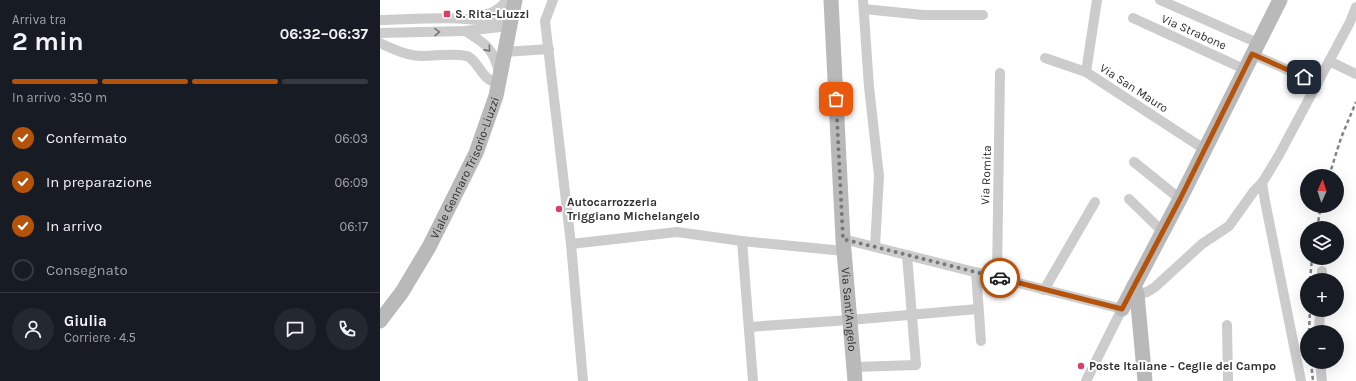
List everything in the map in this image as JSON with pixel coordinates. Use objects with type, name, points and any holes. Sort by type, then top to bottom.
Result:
[{"type":"street","points":[[464,19],[492,13],[502,7],[507,0]]},
{"type":"street","name":"Viale Gennaro Trisorio-Liuzzi","points":[[380,320],[402,292],[429,247],[476,153],[496,96],[515,0]]},
{"type":"street","points":[[553,0],[545,21],[572,244],[582,381]]},
{"type":"street","name":"Via Sant'Angelo","points":[[831,0],[843,245],[855,374]]},
{"type":"street","points":[[1086,72],[1096,0]]},
{"type":"street","points":[[1160,0],[1317,82]]},
{"type":"street","points":[[1086,381],[1122,309],[1136,290],[1204,149],[1280,0]]},
{"type":"street","points":[[875,247],[879,176],[869,87],[864,4],[923,15],[983,15]]},
{"type":"street","points":[[1136,290],[1148,292],[1155,288],[1202,244],[1223,231],[1262,183],[1279,155],[1350,22],[1356,7]]},
{"type":"street","name":"Via Strabone","points":[[1133,18],[1244,69]]},
{"type":"street","points":[[420,19],[420,32]]},
{"type":"street","points":[[380,20],[464,19],[497,22],[510,26]]},
{"type":"street","points":[[380,33],[465,31],[510,26]]},
{"type":"street","points":[[380,43],[409,54],[422,56],[467,56],[474,61],[488,79],[499,79],[494,55],[488,47],[465,31]]},
{"type":"street","points":[[505,52],[549,49]]},
{"type":"street","name":"Via San Mauro","points":[[1045,58],[1086,72],[1204,149]]},
{"type":"street","points":[[1329,61],[1356,74]]},
{"type":"street","name":"Via Romita","points":[[997,278],[1000,73]]},
{"type":"street","points":[[1134,162],[1180,199]]},
{"type":"street","points":[[1262,183],[1300,381]]},
{"type":"street","points":[[1129,199],[1163,232]]},
{"type":"street","points":[[1044,290],[1095,202]]},
{"type":"street","points":[[572,244],[677,232],[742,241],[875,247],[1122,309]]},
{"type":"street","points":[[742,241],[752,381]]},
{"type":"street","points":[[855,374],[916,365],[906,255]]},
{"type":"street","points":[[976,272],[981,341]]},
{"type":"street","points":[[1136,290],[1145,381]]},
{"type":"street","points":[[749,327],[978,309]]},
{"type":"street","points":[[1227,325],[1228,381]]},
{"type":"street","points":[[1321,369],[1322,381]]},
{"type":"railway","points":[[1331,169],[1341,138],[1356,102]]},
{"type":"railway","points":[[1318,221],[1320,213]]},
{"type":"railway","points":[[1311,265],[1311,273]]},
{"type":"railway","points":[[1309,325],[1310,317]]},
{"type":"railway","points":[[1312,369],[1313,381]]},
{"type":"way so far","points":[[836,99],[843,239],[1000,278]]},
{"type":"place","name":"S. Rita-Liuzzi","points":[[447,14]]},
{"type":"place","name":"Autocarrozzeria Triggiano Michelangelo","points":[[559,209]]},
{"type":"place","name":"Poste Italiane - Ceglie del Campo","points":[[1081,366]]},
{"type":"route","points":[[1000,278],[1122,309],[1180,199],[1252,54],[1304,77]]}]
